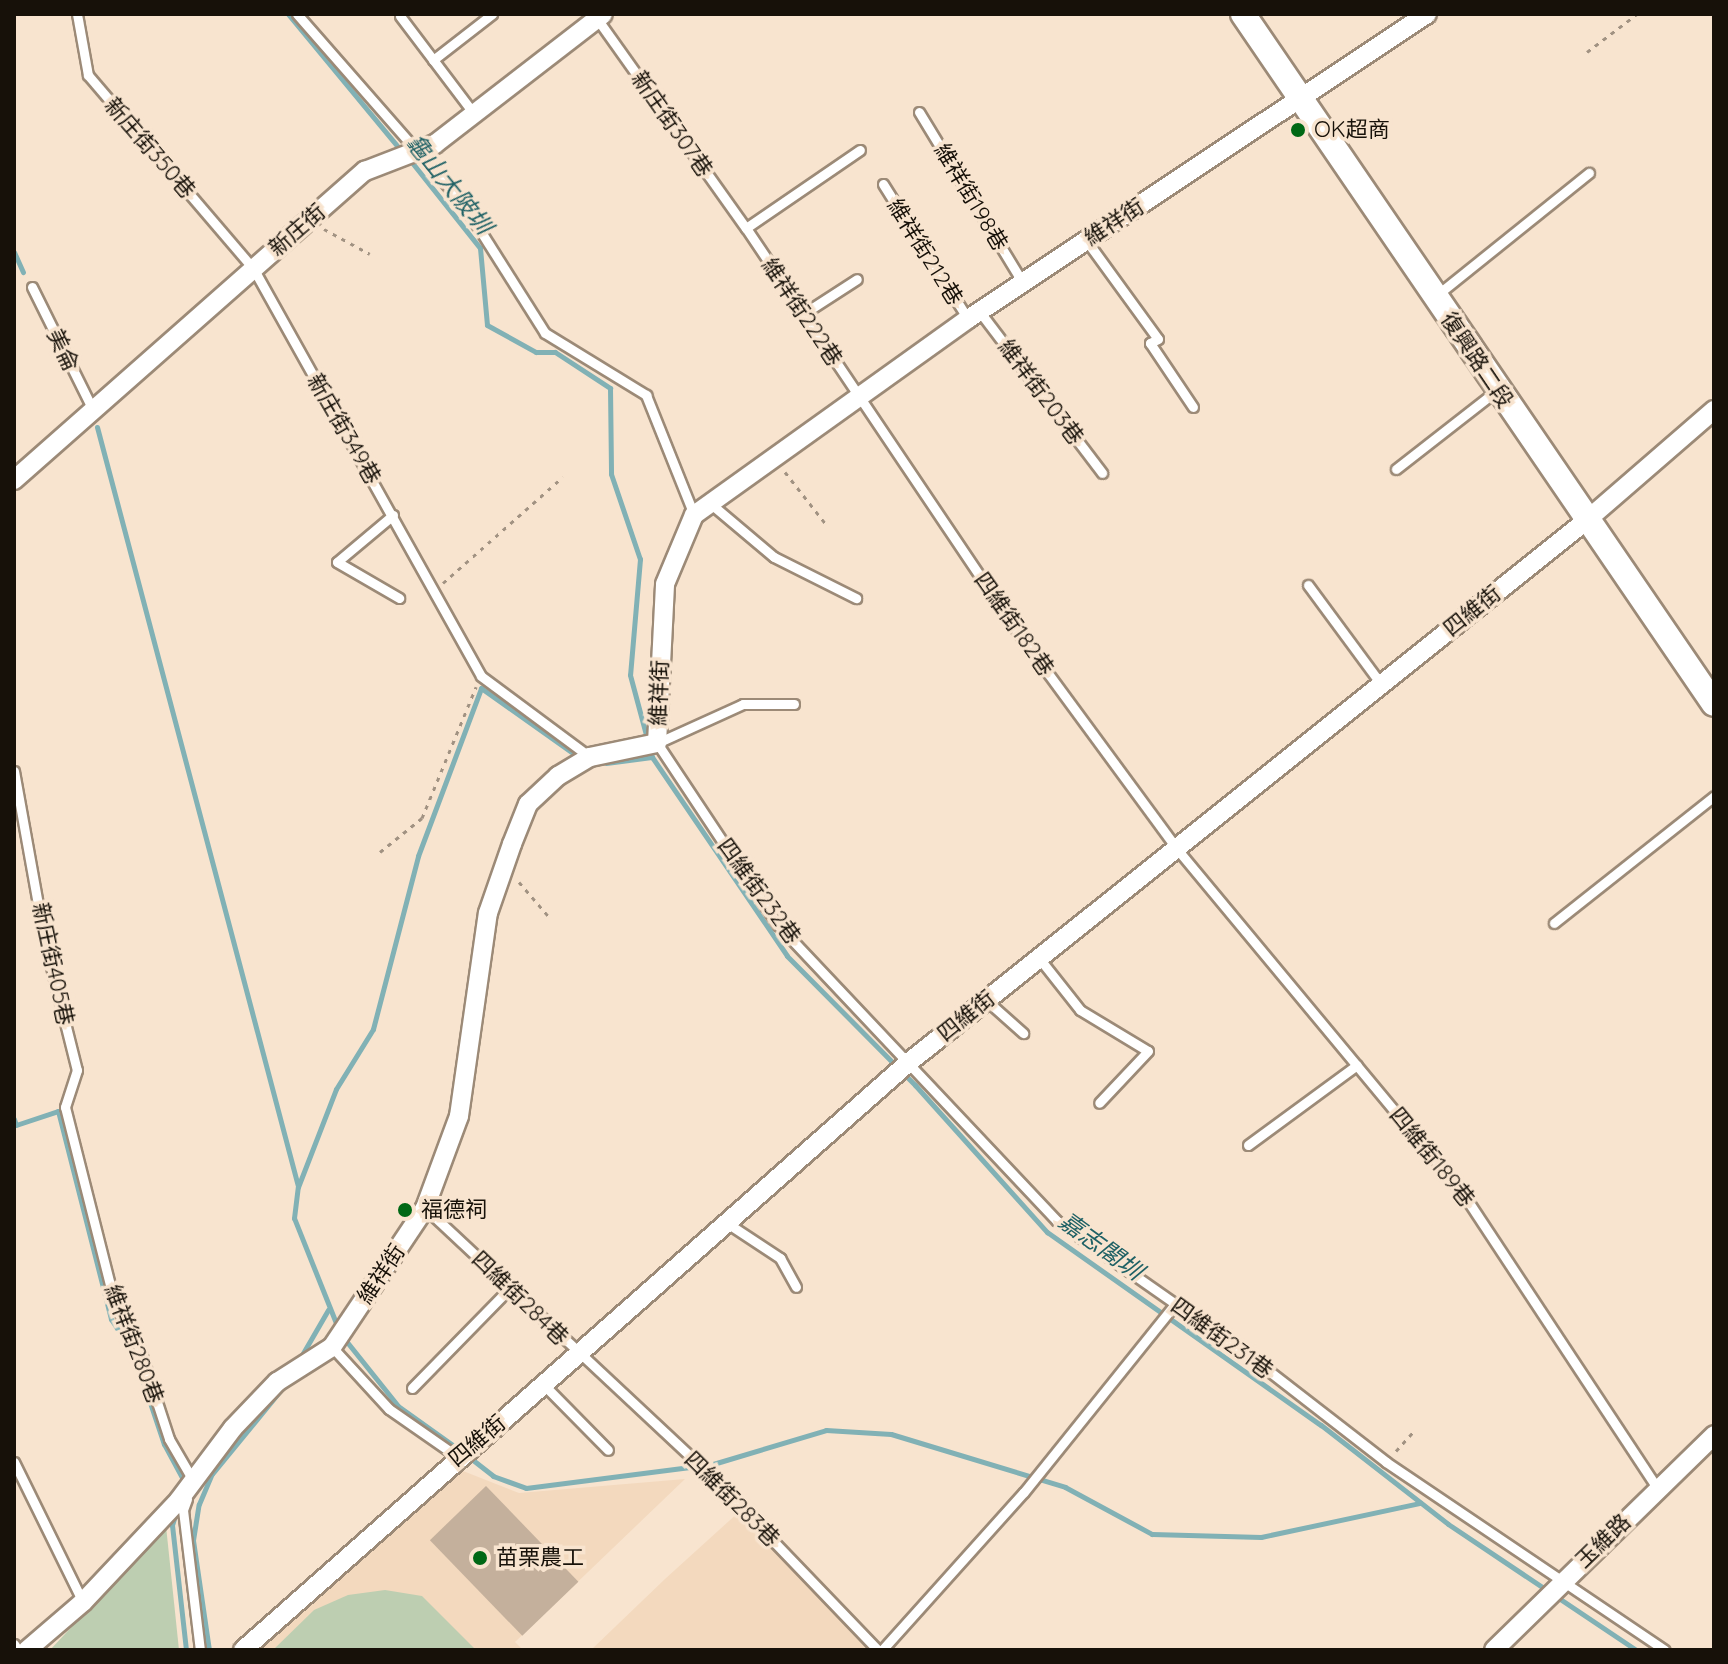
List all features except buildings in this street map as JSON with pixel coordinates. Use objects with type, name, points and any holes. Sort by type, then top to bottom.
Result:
[{"type":"street","name":"復興路二段","points":[[1243,14],[1714,704]]},
{"type":"street","name":"維祥街","points":[[27,1650],[83,1602],[194,1481],[233,1428],[277,1382],[332,1347],[425,1208],[459,1116],[488,913],[528,804],[558,776],[590,757],[657,743],[665,584],[694,515],[857,395],[974,315],[1301,101],[1427,14]]},
{"type":"street","name":"新庄街","points":[[14,480],[365,171],[415,151],[476,116],[600,17]]},
{"type":"street","name":"四維街","points":[[243,1650],[458,1457],[579,1355],[908,1063],[1587,520],[1714,410]]},
{"type":"street","name":"玉維路","points":[[1494,1650],[1714,1435]]},
{"type":"lane","name":"新庄街350巷","points":[[77,14],[88,75],[253,268]]},
{"type":"lane","points":[[297,14],[464,205],[545,333],[646,395],[694,515]]},
{"type":"lane","points":[[433,60],[492,14]]},
{"type":"lane","points":[[400,16],[476,116]]},
{"type":"lane","name":"新庄街307巷","points":[[600,17],[746,228]]},
{"type":"lane","name":"維祥街198巷","points":[[919,112],[1023,283]]},
{"type":"lane","points":[[746,228],[860,150]]},
{"type":"lane","points":[[1435,297],[1589,173]]},
{"type":"lane","name":"維祥街212巷","points":[[883,184],[974,315]]},
{"type":"lane","name":"維祥街222巷","points":[[746,228],[857,395]]},
{"type":"lane","points":[[1086,240],[1158,339],[1150,343],[1193,407]]},
{"type":"lane","name":"新庄街349巷","points":[[253,268],[481,676]]},
{"type":"lane","points":[[803,314],[857,279]]},
{"type":"lane","name":"美侖","points":[[32,287],[94,412]]},
{"type":"lane","name":"維祥街203巷","points":[[974,315],[1102,473]]},
{"type":"lane","points":[[1396,469],[1497,390]]},
{"type":"lane","name":"四維街182巷","points":[[857,395],[1014,627],[1177,849]]},
{"type":"lane","points":[[711,504],[774,557],[856,598]]},
{"type":"lane","points":[[393,515],[337,562],[399,598]]},
{"type":"lane","points":[[1308,585],[1381,684]]},
{"type":"lane","points":[[481,676],[590,757]]},
{"type":"lane","points":[[657,743],[743,704],[794,704]]},
{"type":"lane","name":"四維街232巷","points":[[657,743],[778,925],[908,1063]]},
{"type":"lane","name":"新庄街405巷","points":[[14,771],[45,943],[77,1070],[65,1107]]},
{"type":"lane","points":[[1554,923],[1714,796]]},
{"type":"lane","name":"四維街189巷","points":[[1177,849],[1462,1192],[1657,1488]]},
{"type":"lane","points":[[1039,958],[1080,1010],[1148,1051],[1099,1103]]},
{"type":"lane","points":[[986,1000],[1023,1033]]},
{"type":"lane","name":"四維街231巷","points":[[908,1063],[1057,1221],[1175,1304],[1386,1462],[1564,1579],[1665,1650]]},
{"type":"lane","points":[[1248,1145],[1357,1065]]},
{"type":"lane","name":"維祥街280巷","points":[[65,1107],[115,1305],[139,1347],[169,1439],[194,1481]]},
{"type":"lane","name":"四維街284巷","points":[[425,1208],[579,1355]]},
{"type":"lane","points":[[727,1223],[780,1258],[796,1287]]},
{"type":"lane","points":[[412,1388],[510,1288]]},
{"type":"lane","points":[[880,1650],[1024,1492],[1175,1304]]},
{"type":"lane","points":[[332,1347],[389,1409],[458,1457]]},
{"type":"lane","name":"四維街283巷","points":[[579,1355],[709,1474],[880,1650]]},
{"type":"lane","points":[[544,1385],[608,1450]]},
{"type":"lane","points":[[14,1462],[83,1602]]},
{"type":"lane","points":[[194,1481],[183,1510],[200,1650]]},
{"type":"lane","points":[[14,1644],[18,1650]]},
{"type":"path","points":[[1587,52],[1637,14]]},
{"type":"path","points":[[309,220],[370,254]]},
{"type":"path","points":[[773,458],[825,523]]},
{"type":"path","points":[[435,590],[563,477]]},
{"type":"path","points":[[380,852],[422,818],[457,724],[481,676]]},
{"type":"path","points":[[505,866],[550,918]]},
{"type":"path","points":[[1386,1462],[1415,1430]]},
{"type":"shaded area","name":"苗栗農工","points":[[458,1469],[519,1493],[685,1479],[515,1642],[523,1650],[259,1650]]},
{"type":"shaded area","name":"苗栗農工","points":[[740,1511],[873,1650],[591,1650],[665,1579]]},
{"type":"green space","points":[[166,1526],[179,1650],[50,1650]]},
{"type":"green space","points":[[385,1590],[422,1596],[476,1650],[273,1650],[314,1610],[348,1595]]},
{"type":"waterway","name":"龜山大陂圳","points":[[288,14],[403,153]]},
{"type":"waterway","name":"嘉志閣圳","points":[[410,160],[480,248],[487,325],[536,352],[555,352],[610,388],[611,474],[640,559],[630,675],[652,757],[787,956],[915,1085],[1047,1232],[1321,1425],[1448,1524],[1636,1650]]},
{"type":"waterway","points":[[14,252],[23,272]]},
{"type":"waterway","points":[[97,427],[298,1186]]},
{"type":"waterway","points":[[338,1328],[294,1218],[298,1187],[336,1089],[373,1029],[418,856],[481,688],[580,758]]},
{"type":"waterway","points":[[606,763],[652,757]]},
{"type":"waterway","points":[[14,1119],[16,1125],[58,1111],[111,1319],[134,1355],[164,1444],[185,1483]]},
{"type":"waterway","points":[[299,1360],[328,1310]]},
{"type":"waterway","points":[[343,1337],[398,1406],[461,1451]]},
{"type":"waterway","points":[[209,1650],[193,1540],[199,1504],[212,1474],[284,1386]]},
{"type":"waterway","points":[[469,1457],[493,1476],[526,1488],[713,1464],[826,1430],[891,1434],[1065,1487],[1152,1534],[1261,1537],[1420,1503]]},
{"type":"waterway","points":[[176,1512],[172,1525],[186,1650]]},
{"type":"place","name":"OK超商","points":[[1298,130]]},
{"type":"place","name":"福德祠","points":[[405,1210]]},
{"type":"place","name":"苗栗農工","points":[[480,1558]]}]
